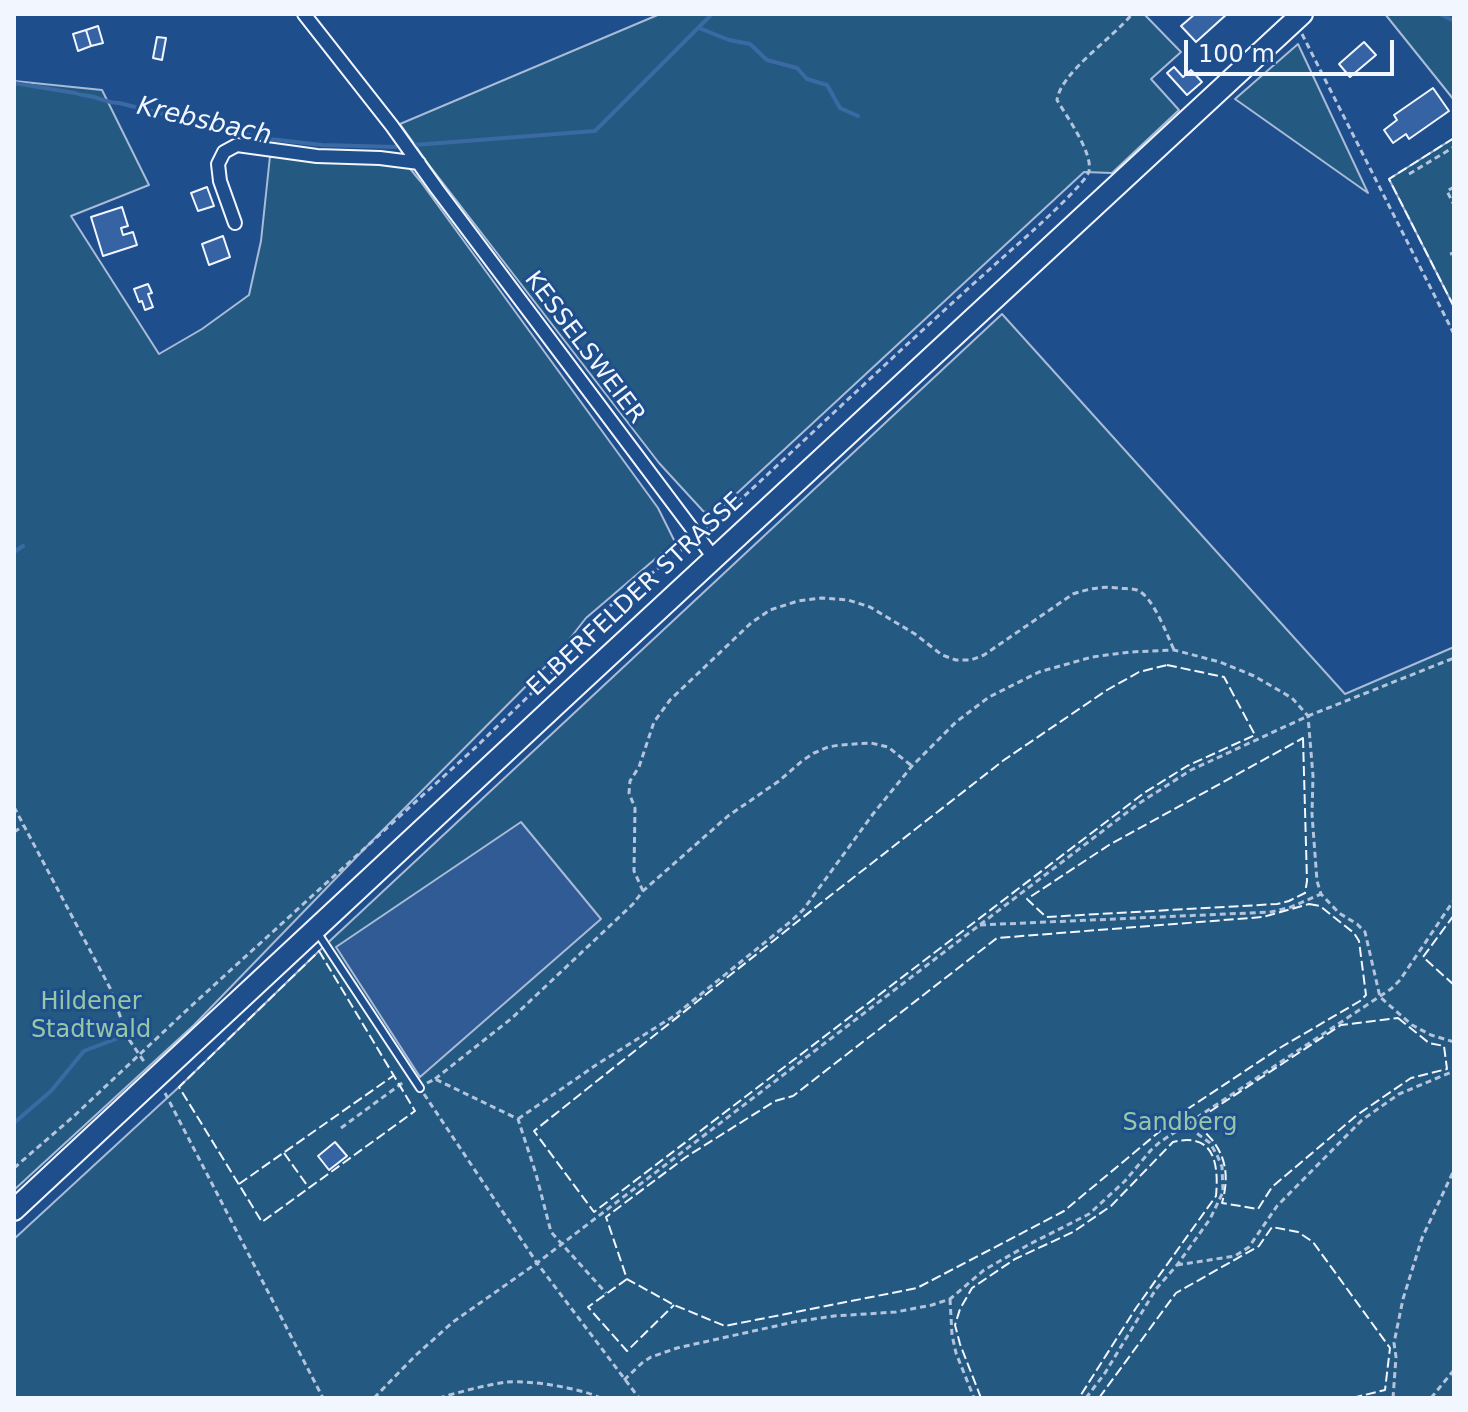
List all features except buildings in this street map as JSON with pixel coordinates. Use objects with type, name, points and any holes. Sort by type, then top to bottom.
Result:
[{"type":"main road","name":"ELBERFELDER STRASSE","points":[[14,1210],[159,1082],[315,929],[1299,17]]},
{"type":"street","name":"KESSELSWEIER","points":[[304,14],[714,558]]},
{"type":"street","points":[[235,223],[220,181],[218,164],[224,152],[237,145],[317,156],[419,163]]},
{"type":"lane","points":[[315,929],[420,1088]]},
{"type":"path","points":[[14,1168],[477,746],[567,657],[578,640],[610,606],[739,501],[1087,178],[1090,162],[1057,100],[1058,95],[1069,76],[1132,14]]},
{"type":"path","points":[[1299,17],[1454,334]]},
{"type":"path","points":[[1409,174],[1454,147]]},
{"type":"path","points":[[1454,187],[1447,191],[1454,205]]},
{"type":"path","points":[[643,891],[634,871],[635,808],[629,793],[630,781],[639,767],[654,722],[670,700],[696,674],[751,623],[770,610],[798,601],[822,598],[848,600],[870,607],[915,634],[942,655],[956,660],[971,660],[984,655],[1073,594],[1089,588],[1108,587],[1136,590],[1145,595],[1174,650]]},
{"type":"path","points":[[518,1119],[674,1016],[790,922],[803,910],[912,766],[956,722],[989,697],[1039,672],[1092,657],[1130,652],[1174,650],[1220,662],[1254,676],[1292,698],[1308,716],[1313,776],[1312,814],[1317,881],[1321,894],[1339,913],[1365,932],[1380,997],[1412,1025],[1454,1042]]},
{"type":"path","points":[[374,1398],[453,1322],[537,1263],[1138,804],[1191,770],[1308,716],[1454,658]]},
{"type":"path","points":[[639,1398],[537,1263],[420,1088],[512,1018],[643,891],[728,816],[814,753],[828,747],[871,743],[888,747],[912,766]]},
{"type":"path","points":[[14,807],[110,988],[128,1038],[159,1082],[181,1121],[322,1397]]},
{"type":"path","points":[[14,832],[23,826]]},
{"type":"path","points":[[978,925],[1271,912],[1321,894]]},
{"type":"path","points":[[624,1380],[651,1357],[677,1348],[794,1322],[896,1312],[950,1299],[984,1270],[1089,1214],[1125,1181],[1151,1150],[1380,997],[1400,980],[1454,900]]},
{"type":"path","points":[[1177,1265],[1235,1256],[1249,1247],[1277,1206],[1362,1120],[1399,1094],[1454,1071]]},
{"type":"path","points":[[341,1128],[411,1076]]},
{"type":"path","points":[[435,1079],[518,1119],[551,1232],[606,1293]]},
{"type":"path","points":[[1086,1398],[1105,1373],[1156,1289],[1210,1219],[1223,1192],[1222,1167],[1210,1143],[1188,1123]]},
{"type":"path","points":[[1393,1398],[1394,1343],[1403,1299],[1422,1238],[1454,1170]]},
{"type":"path","points":[[950,1299],[954,1344],[974,1398]]},
{"type":"path","points":[[1431,1398],[1454,1370]]},
{"type":"path","points":[[439,1398],[509,1382],[549,1385],[587,1392],[601,1398]]},
{"type":"green space","points":[[660,14],[1144,14],[1181,52],[1151,79],[1179,110],[1112,173],[1084,172],[720,509],[704,512],[659,463],[400,124]]},
{"type":"green space","points":[[1385,14],[1454,14],[1454,100]]},
{"type":"green space","points":[[1298,44],[1368,193],[1235,99]]},
{"type":"green space","name":"Hildener Stadtwald","points":[[14,81],[102,90],[149,185],[71,216],[159,354],[202,329],[249,295],[261,241],[270,156],[407,165],[658,508],[675,542],[586,618],[557,655],[194,1025],[14,1190]]},
{"type":"green space","points":[[1454,138],[1454,307],[1389,179]]},
{"type":"green space","name":"Sandberg","points":[[1002,314],[1345,694],[1454,647],[1454,1398],[14,1398],[14,1239]]},
{"type":"shaded area","points":[[521,822],[601,919],[420,1077],[336,947]]},
{"type":"waterway","name":"Krebsbach","points":[[414,145],[595,131],[712,14]]},
{"type":"waterway","name":"Krebsbach","points":[[1440,14],[1454,21]]},
{"type":"waterway","points":[[699,28],[729,40],[750,44],[767,60],[797,68],[807,79],[827,85],[840,108],[858,116]]},
{"type":"waterway","name":"Krebsbach","points":[[14,83],[91,96],[261,138],[322,145],[396,147]]},
{"type":"waterway","points":[[14,552],[23,546]]},
{"type":"waterway","points":[[14,1123],[51,1091],[84,1051],[121,1037]]},
{"type":"fence","points":[[1454,138],[1389,179],[1454,307]]},
{"type":"fence","points":[[1167,665],[1224,677],[1255,735],[1187,766],[1144,793],[594,1212],[534,1131],[1004,760],[1107,690],[1139,672],[1167,665]]},
{"type":"fence","points":[[1303,738],[1305,893],[1277,904],[1046,917],[1027,899],[1109,845],[1303,738]]},
{"type":"fence","points":[[1309,904],[1320,906],[1354,933],[1359,941],[1366,995],[1183,1112],[1064,1211],[917,1288],[725,1326],[674,1305],[627,1279],[606,1217],[686,1157],[775,1101],[793,1096],[997,938],[1263,917],[1309,904]]},
{"type":"fence","points":[[1454,915],[1423,957],[1454,985]]},
{"type":"fence","points":[[319,951],[415,1111],[262,1222],[179,1087],[319,951]]},
{"type":"fence","points":[[1398,1018],[1429,1043],[1444,1046],[1447,1069],[1411,1078],[1357,1115],[1272,1187],[1258,1209],[1222,1203],[1226,1179],[1224,1164],[1218,1149],[1197,1120],[1341,1025],[1398,1018]]},
{"type":"fence","points":[[239,1184],[393,1076]]},
{"type":"fence","points":[[981,1398],[955,1325],[972,1288],[1015,1259],[1073,1232],[1111,1206],[1173,1142],[1197,1142],[1205,1146],[1215,1162],[1216,1196],[1136,1308],[1079,1398]]},
{"type":"fence","points":[[284,1153],[309,1188]]},
{"type":"fence","points":[[1099,1398],[1176,1293],[1259,1246],[1272,1227],[1298,1232],[1313,1242],[1390,1348],[1385,1390],[1352,1398]]},
{"type":"fence","points":[[627,1279],[588,1307],[627,1351],[674,1305]]}]
